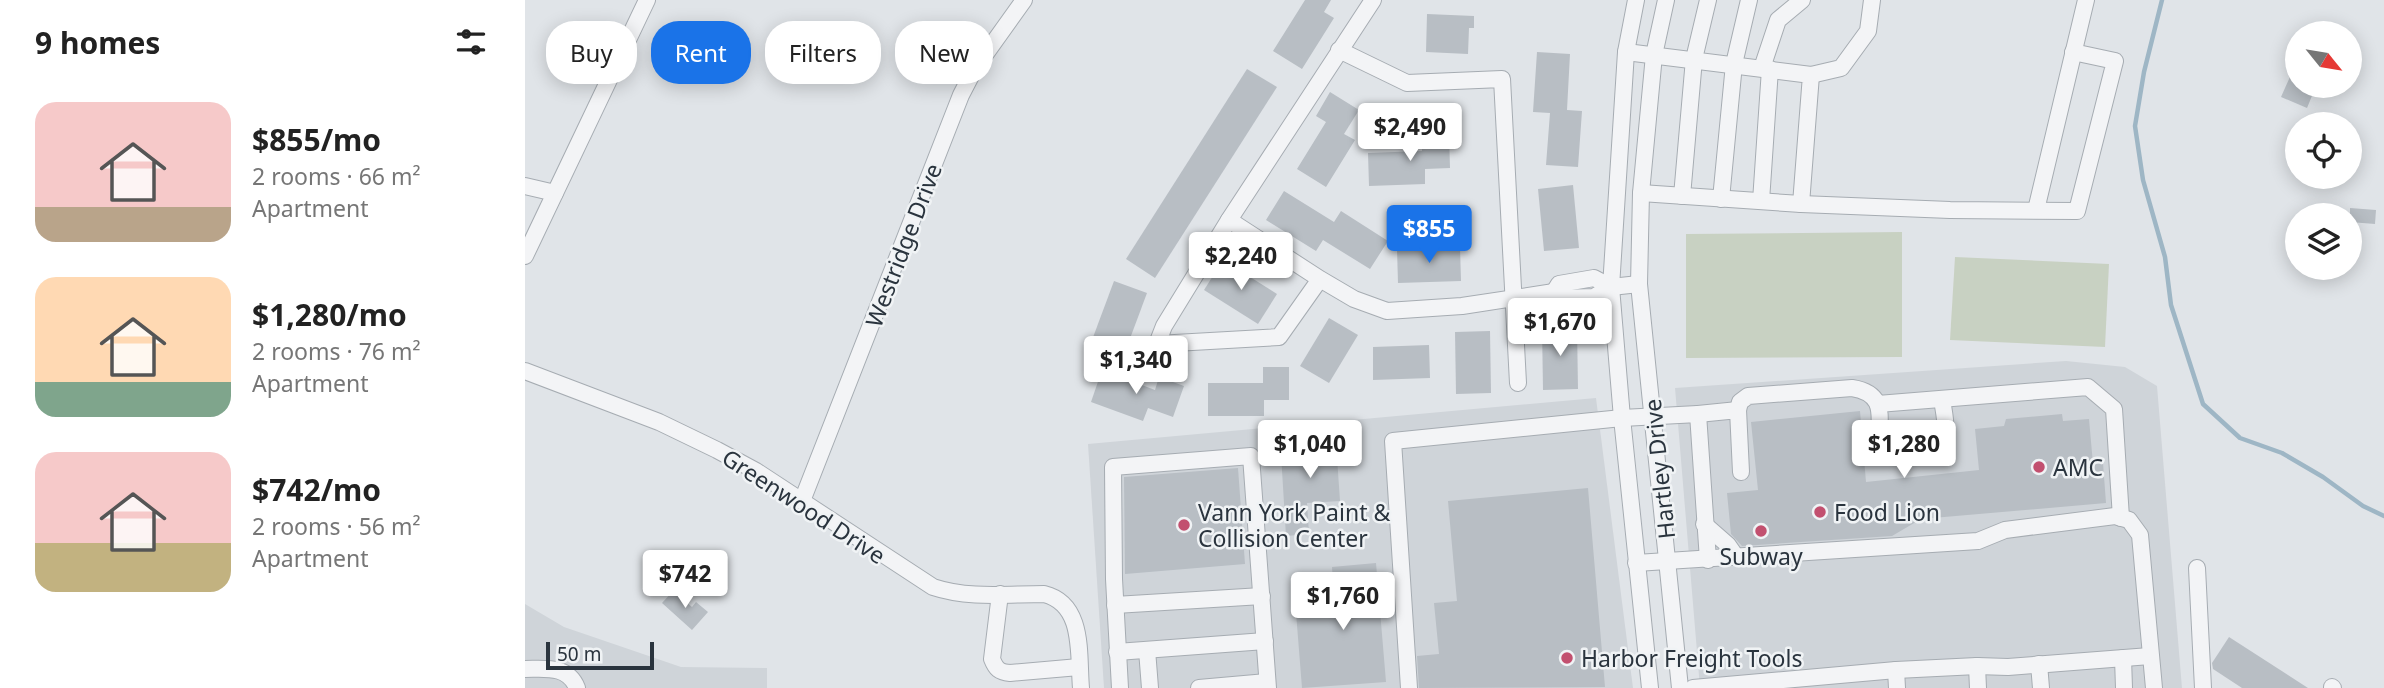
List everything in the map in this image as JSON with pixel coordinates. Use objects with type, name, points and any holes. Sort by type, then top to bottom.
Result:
[{"type":"street","points":[[525,256],[647,0]]},
{"type":"street","name":"Westridge Drive","points":[[802,501],[961,94],[974,70],[1024,0]]},
{"type":"street","points":[[1320,279],[1279,337],[1157,344],[1164,326],[1229,220],[1373,0]]},
{"type":"street","name":"Hartley Drive","points":[[1636,0],[1626,52],[1611,287],[1650,688]]},
{"type":"street","name":"Hartley Drive","points":[[1666,0],[1654,55],[1641,193],[1639,284],[1680,688]]},
{"type":"street","points":[[1682,196],[1694,59],[1708,0]]},
{"type":"street","points":[[1721,198],[1734,64],[1749,0]]},
{"type":"street","points":[[1761,201],[1766,69],[1779,20],[1802,0]]},
{"type":"street","points":[[1626,52],[1811,75],[1841,68],[1868,31],[1872,0]]},
{"type":"street","points":[[2036,211],[2086,0]]},
{"type":"street","points":[[1339,50],[1407,83],[1502,79],[1518,383]]},
{"type":"street","points":[[1641,193],[1801,204],[1949,210],[2077,211],[2115,61],[2073,52]]},
{"type":"street","points":[[1801,204],[1811,75]]},
{"type":"street","points":[[525,186],[555,193]]},
{"type":"street","points":[[1229,220],[1354,299],[1387,311],[1462,306],[1554,292],[1559,284],[1594,278],[1611,287],[1639,284]]},
{"type":"street","name":"Greenwood Drive","points":[[525,371],[659,422],[746,465],[933,587],[969,595],[1052,596],[1065,604],[1075,623],[1079,667]]},
{"type":"street","points":[[1878,404],[2088,387],[2114,410],[2121,518]]},
{"type":"street","points":[[1741,472],[1738,410],[1740,402],[1748,396],[1852,388],[1867,391],[1878,404],[1881,445],[1891,453],[1941,446],[1946,436],[1942,399]]},
{"type":"street","points":[[1409,688],[1393,441],[1622,418],[1738,410]]},
{"type":"street","points":[[1698,414],[1708,560]]},
{"type":"street","points":[[1120,688],[1115,606],[1113,467],[1251,456],[1268,685],[1199,688]]},
{"type":"street","points":[[1636,563],[1978,541],[2005,530],[2115,516],[2129,520],[2140,535],[2154,688]]},
{"type":"street","points":[[1704,524],[1728,545],[1737,558]]},
{"type":"street","points":[[2197,568],[2203,688]]},
{"type":"street","points":[[1000,594],[992,659],[996,668],[1010,673],[1079,667],[1081,688]]},
{"type":"street","points":[[1115,606],[1262,596]]},
{"type":"street","points":[[1117,652],[1265,641]]},
{"type":"street","points":[[1147,650],[1150,688]]},
{"type":"street","points":[[1693,688],[1855,681],[1896,670],[2150,656]]},
{"type":"street","points":[[2123,658],[2124,688]]},
{"type":"street","points":[[2039,664],[2041,688]]},
{"type":"street","points":[[1976,666],[1978,688]]},
{"type":"street","points":[[525,669],[559,669],[574,681],[577,688]]},
{"type":"street","points":[[1896,670],[1897,688]]},
{"type":"shaded area","points":[[2066,361],[2125,367],[2157,386],[2182,688],[1700,688],[1675,388]]},
{"type":"shaded area","points":[[1596,398],[1633,688],[1104,688],[1088,444]]},
{"type":"shaded area","points":[[525,604],[564,627],[681,667],[767,668],[767,688],[525,688]]},
{"type":"green space","points":[[1902,232],[1902,357],[1686,358],[1686,234]]},
{"type":"green space","points":[[1955,257],[2109,264],[2105,347],[1950,340]]},
{"type":"building","points":[[1305,0],[1331,0],[1324,12],[1334,18],[1302,69],[1273,51]]},
{"type":"building","points":[[1427,14],[1474,16],[1474,28],[1469,28],[1468,54],[1426,52]]},
{"type":"building","points":[[1537,52],[1570,54],[1567,110],[1582,111],[1578,167],[1546,165],[1550,113],[1533,112]]},
{"type":"building","points":[[1247,69],[1277,87],[1155,278],[1126,259]]},
{"type":"building","points":[[2285,88],[2285,98],[2311,98],[2307,108],[2281,97]]},
{"type":"building","points":[[1330,92],[1359,110],[1344,134],[1355,140],[1326,187],[1297,169],[1326,122],[1316,116]]},
{"type":"building","points":[[1449,134],[1450,168],[1425,169],[1425,184],[1369,186],[1368,153],[1422,151],[1421,135]]},
{"type":"building","points":[[1573,185],[1579,248],[1544,251],[1538,189]]},
{"type":"building","points":[[1284,191],[1334,222],[1341,211],[1388,241],[1370,269],[1323,240],[1316,251],[1266,220]]},
{"type":"building","points":[[2362,209],[2376,210],[2375,224],[2362,223]]},
{"type":"building","points":[[1460,247],[1461,281],[1398,283],[1397,249]]},
{"type":"building","points":[[1223,260],[1277,294],[1258,324],[1204,290]]},
{"type":"building","points":[[1114,281],[1147,293],[1125,352],[1092,340]]},
{"type":"building","points":[[1329,318],[1358,335],[1329,383],[1300,366]]},
{"type":"building","points":[[1577,326],[1578,389],[1543,390],[1542,327]]},
{"type":"building","points":[[1490,331],[1491,393],[1456,394],[1455,332]]},
{"type":"building","points":[[1429,345],[1430,378],[1373,380],[1373,347]]},
{"type":"building","points":[[1263,367],[1289,367],[1289,400],[1264,400],[1264,416],[1208,416],[1208,383],[1263,383]]},
{"type":"building","points":[[1102,370],[1155,390],[1159,377],[1184,386],[1173,417],[1148,408],[1143,421],[1091,402]]},
{"type":"building","points":[[1860,411],[1866,482],[1979,470],[1975,429],[2004,426],[2006,419],[2062,414],[2063,421],[2089,419],[2093,464],[2103,463],[2106,503],[1921,519],[1892,536],[1742,546],[1731,534],[1727,493],[1758,490],[1751,422]]},
{"type":"building","points":[[1335,428],[1340,501],[1307,503],[1309,534],[1286,536],[1281,454],[1314,452],[1313,429]]},
{"type":"building","points":[[1238,468],[1245,564],[1125,574],[1124,477]]},
{"type":"building","points":[[1588,488],[1605,687],[1419,688],[1417,656],[1439,654],[1434,603],[1457,601],[1448,501]]},
{"type":"building","points":[[1376,563],[1386,682],[1302,688],[1295,600],[1334,597],[1332,567]]},
{"type":"building","points":[[673,591],[692,607],[696,602],[708,612],[692,630],[662,603]]},
{"type":"building","points":[[2229,637],[2308,688],[2242,688],[2213,669],[2212,663]]},
{"type":"waterway","points":[[2162,0],[2144,72],[2135,126],[2143,180],[2165,257],[2171,305],[2203,404],[2240,438],[2282,453],[2323,477],[2363,506],[2384,516]]},
{"type":"place","name":"AMC","points":[[2039,467]]},
{"type":"place","name":"Food Lion","points":[[1820,512]]},
{"type":"place","name":"Vann York Paint & Collision Center","points":[[1184,525]]},
{"type":"place","name":"Subway","points":[[1761,531]]},
{"type":"place","name":"Harbor Freight Tools","points":[[1567,658]]}]
